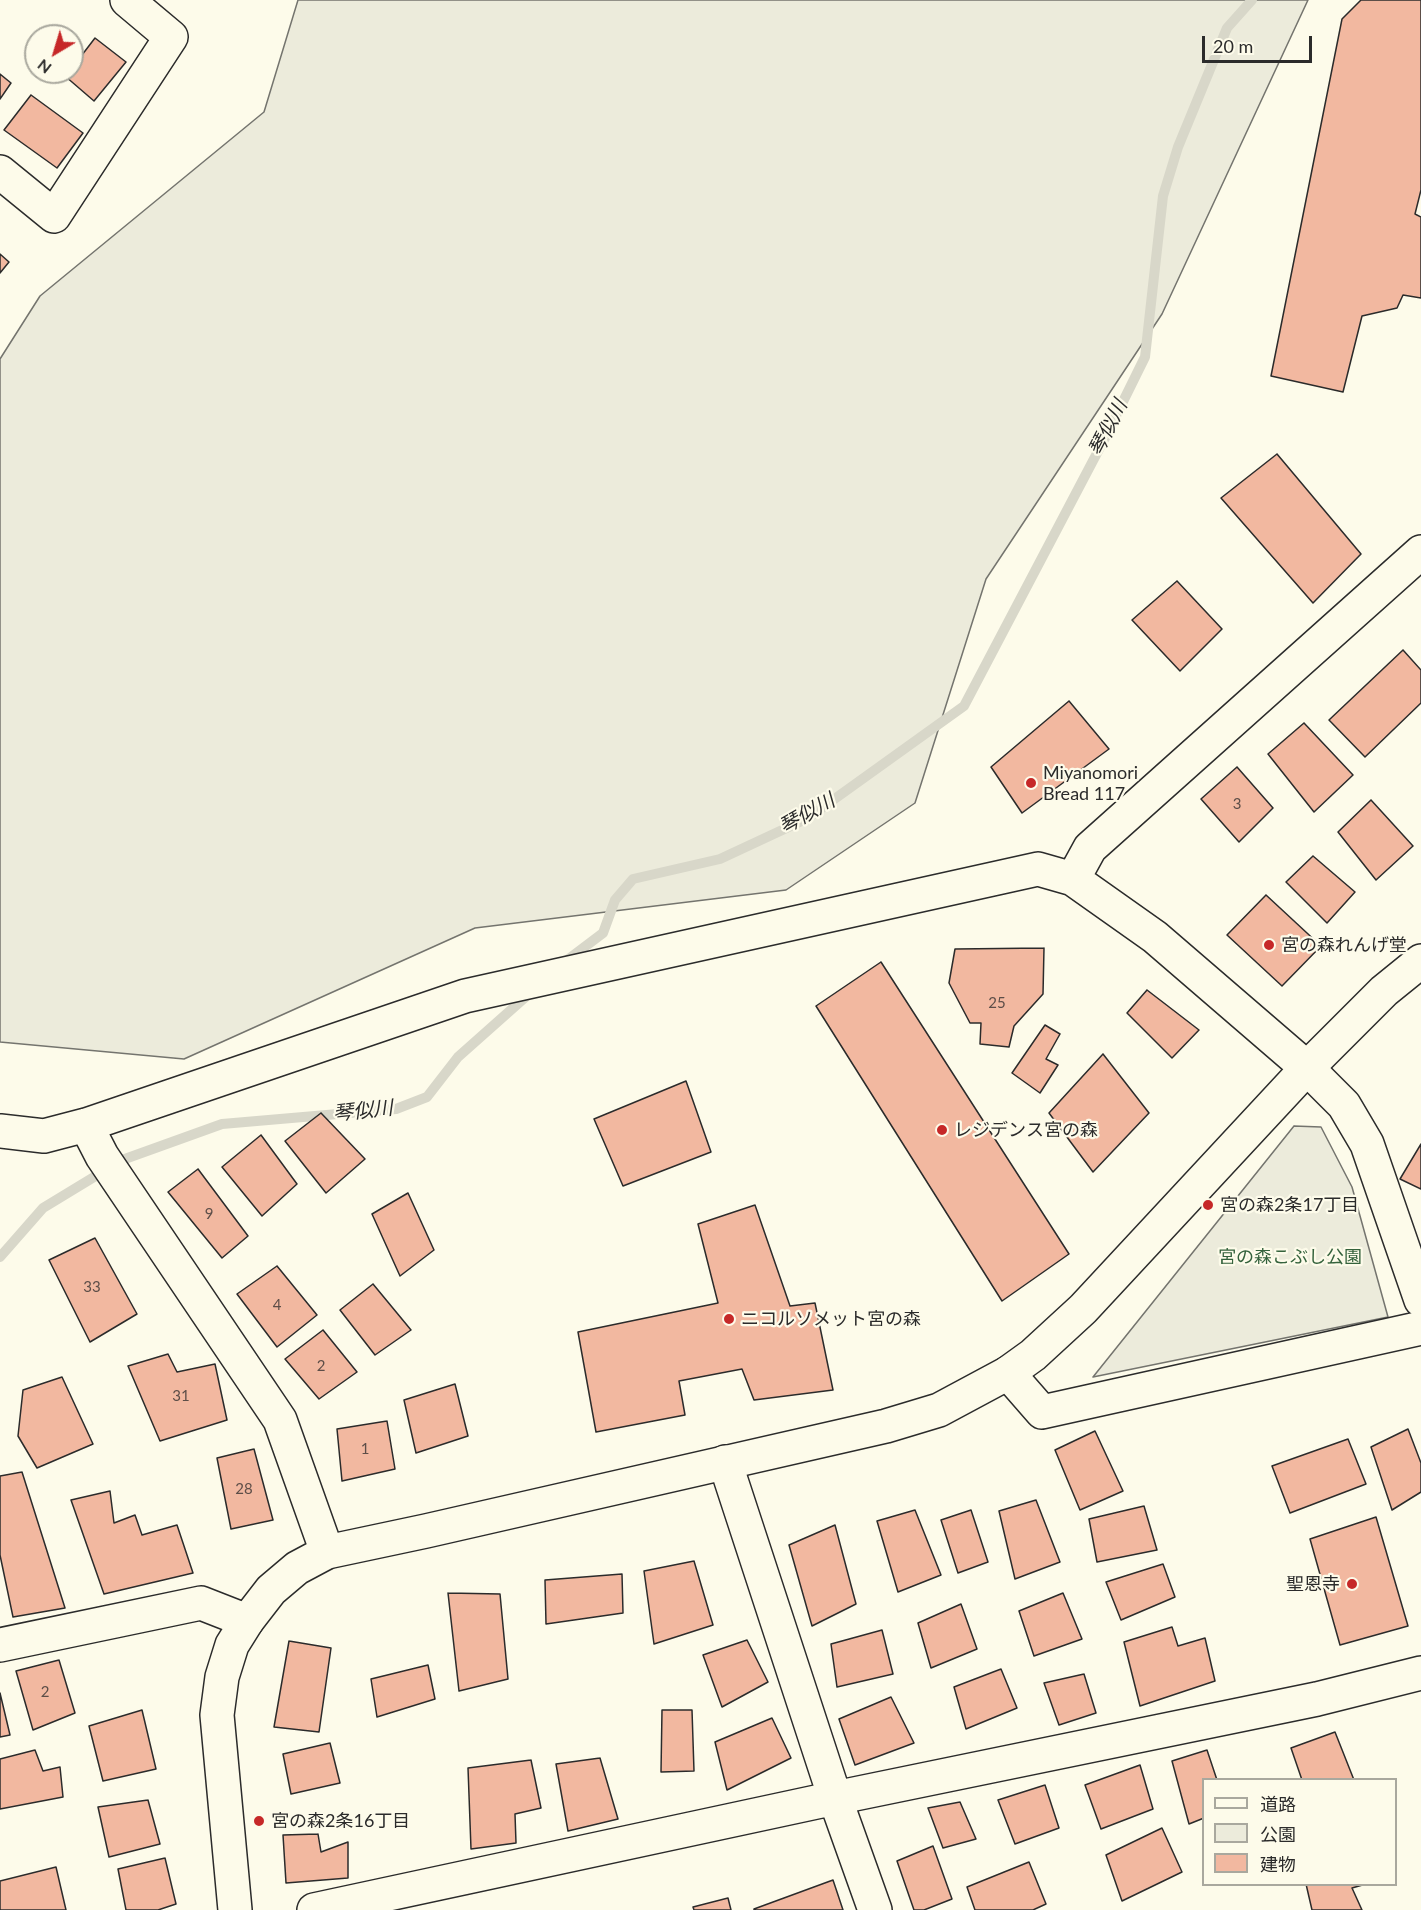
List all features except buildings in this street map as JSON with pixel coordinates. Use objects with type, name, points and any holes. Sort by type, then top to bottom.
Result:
[{"type":"street","points":[[0,172],[54,216],[171,37],[128,0]]},
{"type":"street","points":[[1073,879],[1090,848],[1421,552]]},
{"type":"street","points":[[0,1131],[44,1136],[86,1125],[465,996],[1038,869],[1073,879],[1155,937],[1307,1068],[1344,1105],[1367,1144],[1421,1300]]},
{"type":"street","points":[[235,1910],[217,1715],[222,1677],[232,1646],[247,1621],[271,1590],[297,1568],[327,1552],[886,1426],[939,1410],[1008,1373],[1033,1355],[1083,1309],[1307,1068],[1384,991],[1421,961]]},
{"type":"street","points":[[86,1125],[102,1156],[280,1420],[327,1552]]},
{"type":"street","points":[[1008,1373],[1042,1412],[1421,1328]]},
{"type":"street","points":[[725,1462],[835,1798],[875,1910]]},
{"type":"street","points":[[0,1645],[201,1603],[247,1621]]},
{"type":"street","points":[[314,1910],[835,1798],[1317,1700],[1421,1673]]},
{"type":"green space","points":[[298,0],[1308,0],[1162,314],[986,579],[915,803],[786,890],[475,928],[184,1059],[0,1042],[0,359],[40,296],[264,112]]},
{"type":"green space","name":"宮の森こぶし公園","points":[[1294,1126],[1321,1127],[1352,1187],[1388,1317],[1093,1377]]},
{"type":"waterway","name":"琴似川","points":[[562,964],[603,933],[615,900],[633,879],[720,859],[808,818],[964,706],[1145,357],[1163,196],[1178,147],[1227,28],[1252,0]]},
{"type":"waterway","name":"琴似川","points":[[0,1257],[43,1208],[122,1160],[222,1124],[396,1109],[427,1097],[458,1057],[530,993]]},
{"type":"place","name":"Miyanomori Bread 117","points":[[1031,783]]},
{"type":"place","name":"宮の森れんげ堂","points":[[1269,945]]},
{"type":"place","name":"レジデンス宮の森","points":[[942,1130]]},
{"type":"place","name":"宮の森2条17丁目","points":[[1208,1205]]},
{"type":"place","name":"ニコルソメット宮の森","points":[[729,1319]]},
{"type":"place","name":"聖恩寺","points":[[1352,1584]]},
{"type":"place","name":"宮の森2条16丁目","points":[[259,1821]]}]
